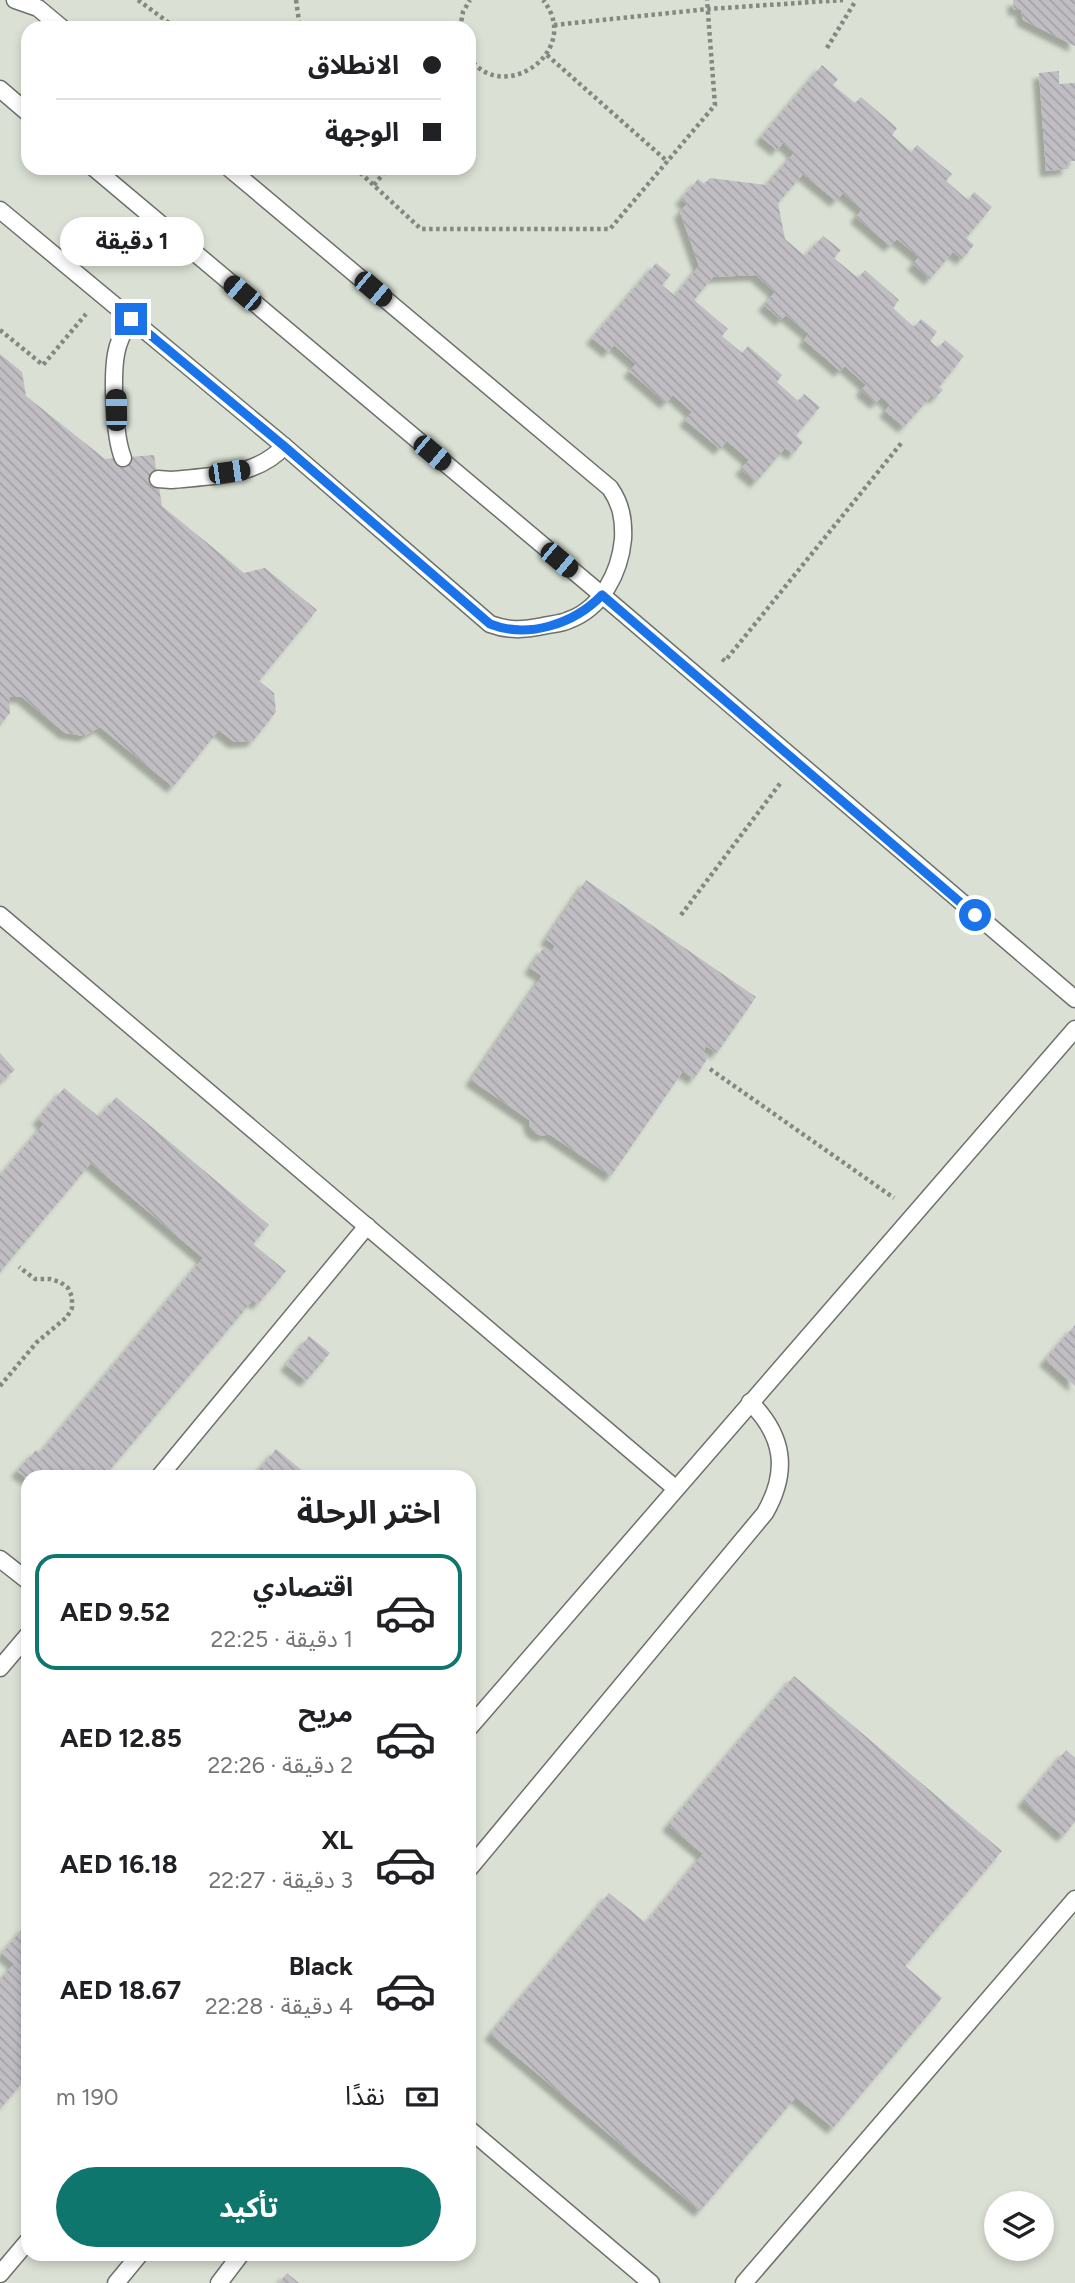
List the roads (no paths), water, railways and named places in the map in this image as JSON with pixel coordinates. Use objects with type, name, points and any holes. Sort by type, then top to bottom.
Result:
[{"type":"lane","points":[[15,0],[37,8],[53,21]]},
{"type":"lane","points":[[0,89],[21,107]]},
{"type":"lane","points":[[102,175],[602,595],[1075,999]]},
{"type":"lane","points":[[0,210],[284,446],[490,624],[518,631],[569,621],[586,610],[602,595],[614,575],[622,553],[622,510],[610,488],[237,175]]},
{"type":"lane","points":[[123,458],[118,446],[116,355],[124,330],[131,319]]},
{"type":"lane","points":[[158,479],[170,480],[250,469],[270,461],[284,446]]},
{"type":"lane","points":[[0,915],[675,1488]]},
{"type":"lane","points":[[476,1720],[1075,1029]]},
{"type":"lane","points":[[165,1470],[367,1226]]},
{"type":"lane","points":[[476,1861],[765,1513],[776,1495],[780,1454],[774,1434],[764,1417],[750,1402]]},
{"type":"lane","points":[[0,1559],[21,1576]]},
{"type":"lane","points":[[0,1668],[21,1643]]},
{"type":"lane","points":[[744,2283],[1075,1899]]},
{"type":"lane","points":[[476,2135],[651,2283]]},
{"type":"lane","points":[[0,2274],[21,2249]]},
{"type":"lane","points":[[116,2283],[134,2261]]},
{"type":"lane","points":[[219,2283],[236,2261]]}]
